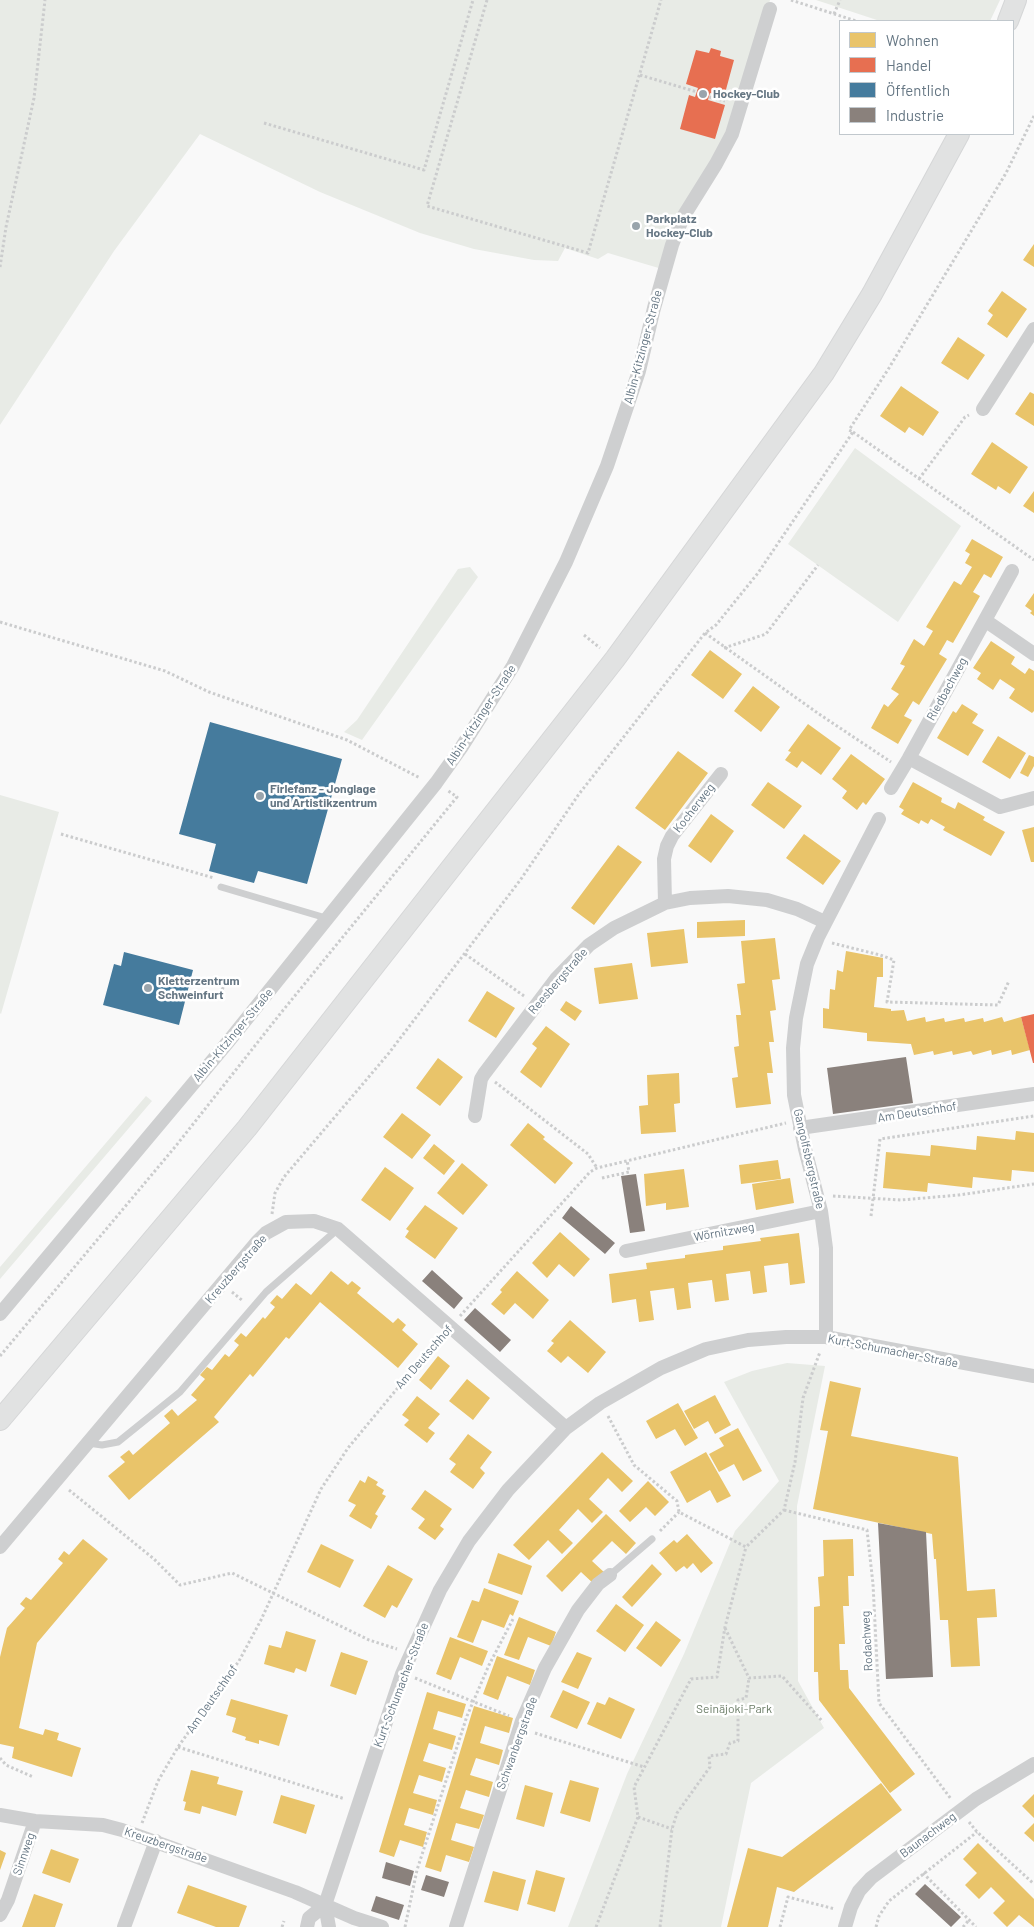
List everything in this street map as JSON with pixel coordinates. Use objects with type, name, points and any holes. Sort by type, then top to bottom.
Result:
[{"type":"main road","points":[[1008,20],[1016,0]]},
{"type":"main road","points":[[0,1420],[247,1128],[615,659],[824,373],[872,294],[958,135]]},
{"type":"street","name":"Albin-Kitzinger-Straße","points":[[0,1314],[234,1035],[435,784],[513,666],[566,562],[607,466],[639,371],[672,245],[683,217],[732,134],[770,8]]},
{"type":"street","points":[[983,409],[1034,328]]},
{"type":"street","name":"Riedbachweg","points":[[891,788],[1012,571]]},
{"type":"street","points":[[986,620],[1034,654]]},
{"type":"street","points":[[905,763],[1000,807],[1034,798]]},
{"type":"street","name":"Kocherweg","points":[[665,903],[664,859],[667,846],[672,836],[721,774]]},
{"type":"street","name":"Gangolfsbergstraße","points":[[826,1338],[827,1273],[821,1211],[799,1124],[792,1075],[796,1018],[807,964],[818,937],[879,819]]},
{"type":"street","name":"Reesbergstraße","points":[[475,1116],[481,1079],[484,1074],[556,979],[589,946],[614,928],[665,903],[690,898],[728,896],[767,900],[797,909],[825,922]]},
{"type":"street","name":"Am Deutschhof","points":[[799,1124],[1034,1094]]},
{"type":"street","name":"Wörnitzweg","points":[[626,1251],[821,1211]]},
{"type":"street","name":"Kreuzbergstraße","points":[[0,1547],[258,1242],[274,1227],[286,1222],[314,1220],[338,1230],[566,1428]]},
{"type":"street","name":"Kurt-Schumacher-Straße","points":[[329,1927],[325,1905],[400,1681],[440,1590],[487,1516],[519,1477],[566,1428],[600,1402],[661,1368],[706,1349],[748,1340],[786,1336],[826,1338],[1034,1376]]},
{"type":"street","name":"Schwanbergstraße","points":[[456,1927],[520,1729],[545,1668],[568,1625],[598,1584],[610,1576]]},
{"type":"street","name":"Baunachweg","points":[[845,1927],[859,1891],[871,1878],[960,1810],[1034,1764]]},
{"type":"street","name":"Kreuzbergstraße","points":[[0,1816],[35,1821],[103,1825],[156,1841],[295,1892],[325,1905]]},
{"type":"street","name":"Sinnweg","points":[[0,1915],[8,1900],[35,1821]]},
{"type":"street","points":[[124,1927],[156,1841]]},
{"type":"street","points":[[325,1905],[382,1927]]},
{"type":"street","name":"Kurt-Schumacher-Straße","points":[[307,1927],[310,1918],[325,1905]]},
{"type":"lane","points":[[221,887],[326,918]]},
{"type":"lane","points":[[88,1442],[102,1445],[118,1442],[172,1398],[266,1292],[338,1230]]},
{"type":"lane","points":[[610,1576],[652,1540]]},
{"type":"path","points":[[0,266],[6,227],[34,98],[45,0]]},
{"type":"path","points":[[264,123],[424,170],[473,0]]},
{"type":"path","points":[[487,0],[428,206],[588,253],[661,0]]},
{"type":"path","points":[[791,0],[853,20]]},
{"type":"path","points":[[834,14],[840,0]]},
{"type":"path","points":[[640,75],[697,92]]},
{"type":"path","points":[[1034,116],[1001,182],[889,368],[849,430],[1034,560]]},
{"type":"path","points":[[920,479],[965,417],[983,409]]},
{"type":"path","points":[[274,1227],[271,1218],[273,1201],[284,1177],[389,1053],[465,954],[579,794],[705,633],[716,625],[758,573],[853,432]]},
{"type":"path","points":[[724,648],[766,634],[818,565]]},
{"type":"path","points":[[0,622],[165,671],[209,692],[347,740],[457,797],[280,1014],[175,1147],[0,1356]]},
{"type":"path","points":[[705,633],[724,648],[905,763]]},
{"type":"path","points":[[61,834],[214,878],[221,887]]},
{"type":"path","points":[[818,937],[894,960],[887,1002],[998,1005],[1010,982]]},
{"type":"path","points":[[465,954],[536,1006]]},
{"type":"path","points":[[208,999],[220,997],[226,978]]},
{"type":"path","points":[[484,1074],[588,1154],[597,1168]]},
{"type":"path","points":[[871,1216],[880,1139],[1034,1116]]},
{"type":"path","name":"Am Deutschhof","points":[[137,1835],[158,1781],[178,1747],[239,1661],[275,1592],[321,1489],[348,1448],[449,1328],[590,1172],[597,1168],[627,1160],[799,1124]]},
{"type":"path","points":[[602,1178],[629,1172],[627,1160]]},
{"type":"path","points":[[818,1194],[901,1200],[959,1195],[1034,1184]]},
{"type":"path","points":[[222,1284],[252,1308]]},
{"type":"path","points":[[596,1927],[638,1817],[634,1787],[691,1679],[716,1677],[725,1627],[746,1547],[784,1510],[795,1462],[802,1398],[826,1338]]},
{"type":"path","points":[[600,1402],[634,1464],[677,1501],[679,1512]]},
{"type":"path","points":[[57,1480],[154,1559],[180,1585],[232,1574],[275,1592],[369,1640],[385,1644]]},
{"type":"path","name":"Rodachweg","points":[[784,1510],[867,1530],[873,1584],[880,1703],[960,1810]]},
{"type":"path","points":[[652,1540],[679,1512]]},
{"type":"path","points":[[679,1512],[746,1547]]},
{"type":"path","points":[[405,1927],[417,1870],[473,1701],[513,1618]]},
{"type":"path","points":[[660,1927],[672,1829],[677,1813],[710,1767],[709,1756],[726,1754],[730,1743],[738,1741],[738,1700],[746,1698],[749,1678],[725,1627]]},
{"type":"path","points":[[749,1678],[782,1676],[823,1722]]},
{"type":"path","points":[[434,1685],[492,1709]]},
{"type":"path","points":[[520,1729],[644,1767]]},
{"type":"path","name":"Am Deutschhof","points":[[178,1747],[360,1804]]},
{"type":"path","points":[[0,1758],[6,1765],[33,1776]]},
{"type":"path","points":[[960,1810],[977,1832],[1034,1884]]},
{"type":"path","points":[[638,1817],[672,1829]]},
{"type":"path","points":[[876,1927],[879,1916],[889,1901],[977,1832]]},
{"type":"path","points":[[924,1873],[976,1927]]},
{"type":"path","points":[[780,1927],[788,1897],[849,1913]]},
{"type":"path","points":[[963,1927],[970,1920]]},
{"type":"path","points":[[282,1927],[284,1921]]},
{"type":"green space","points":[[0,0],[770,0],[730,133],[662,269],[608,253],[598,259],[565,248],[558,261],[534,260],[474,249],[420,233],[320,192],[200,134],[114,251],[0,425]]},
{"type":"green space","points":[[816,0],[1000,0],[990,20],[877,20]]},
{"type":"green space","points":[[855,448],[961,526],[898,622],[788,544]]},
{"type":"green space","points":[[470,567],[478,577],[362,740],[344,732],[357,720],[458,569]]},
{"type":"green space","points":[[0,795],[59,812],[1,1014],[0,1013]]},
{"type":"green space","points":[[146,1096],[152,1101],[0,1279],[0,1267]]},
{"type":"green space","name":"Seinäjoki-Park","points":[[787,1363],[825,1366],[797,1506],[798,1681],[824,1728],[751,1783],[721,1927],[568,1927],[627,1774],[684,1654],[735,1531],[779,1481],[724,1382],[752,1371]]},
{"type":"building: Wohnen","points":[[1034,244],[1034,267],[1023,260]]},
{"type":"building: Wohnen","points":[[1002,291],[1027,309],[1007,338],[987,324],[993,315],[988,311]]},
{"type":"building: Wohnen","points":[[958,337],[985,355],[968,380],[941,363]]},
{"type":"building: Wohnen","points":[[901,386],[939,412],[923,436],[909,427],[905,433],[880,416]]},
{"type":"building: Wohnen","points":[[1030,392],[1034,394],[1034,426],[1015,414]]},
{"type":"building: Wohnen","points":[[992,442],[1028,467],[1010,494],[998,486],[996,490],[971,474]]},
{"type":"building: Wohnen","points":[[1034,491],[1034,513],[1023,506]]},
{"type":"building: Wohnen","points":[[972,539],[1003,557],[991,578],[984,574],[973,592],[980,596],[953,643],[947,640],[939,654],[947,659],[919,705],[913,701],[904,716],[912,720],[898,744],[871,728],[884,704],[888,707],[899,694],[891,689],[905,666],[900,664],[914,639],[924,646],[933,631],[926,627],[954,581],[961,585],[972,567],[965,563],[970,554],[965,551]]},
{"type":"building: Wohnen","points":[[1034,593],[1034,616],[1030,613],[1032,611],[1025,606]]},
{"type":"building: Wohnen","points":[[991,641],[1015,657],[1011,664],[1025,674],[1029,668],[1034,671],[1034,711],[1032,713],[1009,698],[1015,689],[1000,679],[993,690],[977,679],[981,673],[973,668]]},
{"type":"building: Wohnen","points":[[710,650],[742,674],[723,699],[691,675]]},
{"type":"building: Wohnen","points":[[753,686],[780,707],[761,732],[734,711]]},
{"type":"building: Wohnen","points":[[962,704],[978,714],[972,723],[984,730],[968,756],[937,738],[953,711],[956,713]]},
{"type":"building: Wohnen","points":[[808,724],[841,748],[821,775],[802,761],[797,768],[785,760],[791,752],[788,751]]},
{"type":"building: Wohnen","points":[[998,736],[1026,753],[1010,779],[982,762]]},
{"type":"building: Wohnen","points":[[678,751],[708,773],[665,830],[635,808]]},
{"type":"building: Wohnen","points":[[851,754],[885,779],[866,805],[863,802],[857,810],[842,798],[847,791],[832,779]]},
{"type":"building: Wohnen","points":[[1029,755],[1034,757],[1034,766],[1028,777],[1020,773]]},
{"type":"building: Wohnen","points":[[768,782],[802,806],[784,829],[751,805]]},
{"type":"building: Wohnen","points":[[913,782],[942,798],[941,802],[955,809],[958,802],[985,817],[983,820],[1005,832],[991,856],[943,830],[945,827],[931,819],[928,824],[921,820],[919,824],[901,814],[904,810],[899,807]]},
{"type":"building: Wohnen","points":[[711,814],[734,831],[711,863],[688,846]]},
{"type":"building: Wohnen","points":[[1034,827],[1034,862],[1031,862],[1022,830]]},
{"type":"building: Wohnen","points":[[804,834],[841,861],[823,885],[786,858]]},
{"type":"building: Wohnen","points":[[618,845],[642,862],[594,925],[571,908]]},
{"type":"building: Wohnen","points":[[745,920],[745,936],[697,938],[697,922]]},
{"type":"building: Wohnen","points":[[684,929],[688,963],[651,967],[647,933]]},
{"type":"building: Wohnen","points":[[775,938],[780,979],[772,980],[776,1010],[770,1011],[774,1042],[769,1042],[773,1073],[767,1073],[771,1104],[736,1108],[732,1078],[738,1077],[734,1047],[739,1046],[736,1015],[741,1015],[737,984],[745,983],[741,941]]},
{"type":"building: Wohnen","points":[[846,951],[883,958],[883,977],[877,977],[874,1007],[891,1009],[891,1011],[904,1010],[907,1021],[925,1017],[926,1022],[944,1018],[945,1022],[964,1018],[965,1022],[983,1018],[984,1022],[1002,1017],[1004,1022],[1021,1017],[1030,1050],[1012,1055],[1011,1050],[992,1055],[991,1050],[973,1055],[971,1051],[953,1055],[952,1051],[934,1055],[933,1051],[914,1055],[911,1044],[867,1041],[867,1033],[823,1028],[823,1008],[829,1009],[830,989],[835,990],[837,970],[843,972]]},
{"type":"building: Wohnen","points":[[632,963],[638,999],[599,1004],[594,968]]},
{"type":"building: Wohnen","points":[[487,991],[515,1008],[496,1038],[468,1021]]},
{"type":"building: Wohnen","points":[[566,1001],[582,1011],[575,1021],[560,1010]]},
{"type":"building: Wohnen","points":[[546,1026],[570,1044],[541,1088],[520,1072],[537,1048],[532,1044]]},
{"type":"building: Wohnen","points":[[438,1058],[463,1077],[440,1106],[416,1088]]},
{"type":"building: Wohnen","points":[[679,1073],[680,1103],[674,1104],[676,1132],[641,1134],[639,1106],[648,1105],[647,1075]]},
{"type":"building: Wohnen","points":[[402,1113],[431,1135],[412,1159],[383,1137]]},
{"type":"building: Wohnen","points":[[528,1123],[545,1137],[543,1139],[573,1163],[555,1184],[510,1145]]},
{"type":"building: Wohnen","points":[[1016,1131],[1034,1133],[1034,1172],[1012,1170],[1011,1181],[973,1177],[972,1188],[928,1183],[927,1192],[883,1188],[886,1152],[930,1156],[931,1145],[976,1150],[977,1136],[1015,1140]]},
{"type":"building: Wohnen","points":[[434,1144],[455,1161],[444,1175],[423,1158]]},
{"type":"building: Wohnen","points":[[778,1160],[781,1179],[741,1184],[739,1165]]},
{"type":"building: Wohnen","points":[[462,1163],[488,1185],[463,1215],[437,1193]]},
{"type":"building: Wohnen","points":[[385,1167],[414,1188],[390,1221],[361,1200]]},
{"type":"building: Wohnen","points":[[684,1169],[689,1207],[666,1210],[666,1203],[646,1206],[644,1174]]},
{"type":"building: Wohnen","points":[[790,1178],[794,1203],[756,1210],[752,1184]]},
{"type":"building: Wohnen","points":[[425,1205],[458,1228],[435,1259],[405,1237],[409,1231],[406,1229]]},
{"type":"building: Wohnen","points":[[560,1232],[590,1259],[574,1277],[559,1264],[547,1278],[532,1263]]},
{"type":"building: Wohnen","points":[[799,1233],[805,1283],[790,1285],[788,1263],[764,1266],[767,1292],[753,1294],[750,1271],[726,1274],[729,1300],[715,1302],[712,1280],[688,1283],[691,1308],[677,1310],[674,1288],[650,1291],[654,1320],[639,1322],[636,1299],[612,1303],[609,1274],[647,1269],[646,1263],[685,1258],[685,1255],[723,1250],[723,1246],[761,1241],[760,1238]]},
{"type":"building: Wohnen","points":[[331,1271],[348,1285],[352,1281],[361,1288],[357,1293],[393,1323],[398,1318],[406,1325],[402,1330],[418,1344],[398,1368],[320,1302],[289,1339],[286,1337],[253,1377],[250,1374],[214,1417],[219,1422],[129,1500],[108,1476],[125,1462],[120,1457],[129,1450],[133,1455],[170,1423],[164,1416],[172,1409],[178,1416],[197,1400],[191,1395],[205,1379],[200,1375],[207,1367],[212,1370],[225,1354],[229,1357],[239,1345],[234,1341],[241,1333],[246,1337],[263,1317],[265,1319],[275,1307],[270,1303],[277,1295],[282,1299],[296,1283],[311,1295]]},
{"type":"building: Wohnen","points":[[517,1271],[549,1300],[533,1319],[515,1303],[504,1315],[491,1304],[502,1292],[500,1290]]},
{"type":"building: Wohnen","points":[[570,1320],[606,1352],[588,1373],[568,1356],[561,1363],[547,1351],[554,1343],[551,1341]]},
{"type":"building: Wohnen","points":[[438,1356],[450,1366],[431,1390],[419,1380]]},
{"type":"building: Wohnen","points":[[467,1379],[490,1398],[473,1420],[449,1401]]},
{"type":"building: Wohnen","points":[[830,1381],[861,1388],[851,1436],[958,1457],[967,1591],[995,1589],[997,1617],[977,1618],[980,1666],[951,1667],[948,1620],[940,1620],[936,1559],[934,1559],[932,1534],[813,1509],[828,1431],[820,1430]]},
{"type":"building: Wohnen","points":[[715,1395],[731,1425],[715,1434],[708,1421],[694,1429],[684,1411]]},
{"type":"building: Wohnen","points":[[417,1396],[440,1414],[428,1428],[435,1433],[427,1443],[404,1425],[409,1420],[402,1415]]},
{"type":"building: Wohnen","points":[[678,1403],[698,1438],[685,1446],[675,1429],[656,1439],[646,1421]]},
{"type":"building: Wohnen","points":[[738,1428],[762,1471],[743,1481],[734,1464],[719,1472],[709,1454],[724,1446],[719,1438]]},
{"type":"building: Wohnen","points":[[468,1434],[492,1452],[480,1468],[485,1473],[473,1489],[450,1472],[456,1464],[449,1459]]},
{"type":"building: Wohnen","points":[[602,1452],[633,1481],[622,1492],[608,1478],[589,1499],[603,1512],[592,1523],[578,1509],[559,1530],[573,1543],[562,1554],[548,1540],[529,1560],[513,1545]]},
{"type":"building: Wohnen","points":[[706,1452],[731,1496],[717,1503],[710,1490],[687,1503],[670,1472]]},
{"type":"building: Wohnen","points":[[368,1476],[378,1482],[376,1485],[384,1490],[382,1494],[386,1496],[375,1514],[378,1516],[371,1529],[349,1516],[356,1505],[348,1501],[360,1480],[365,1483]]},
{"type":"building: Wohnen","points":[[648,1481],[669,1502],[655,1516],[646,1507],[630,1522],[619,1511]]},
{"type":"building: Wohnen","points":[[425,1490],[452,1509],[440,1526],[444,1529],[435,1540],[418,1528],[425,1519],[411,1509]]},
{"type":"building: Wohnen","points":[[606,1514],[636,1543],[626,1554],[612,1541],[592,1561],[606,1574],[595,1585],[581,1572],[562,1592],[546,1576]]},
{"type":"building: Wohnen","points":[[687,1534],[713,1563],[701,1573],[693,1563],[687,1569],[684,1566],[676,1572],[659,1553],[674,1540],[677,1543]]},
{"type":"building: Wohnen","points":[[83,1539],[108,1559],[37,1643],[19,1728],[43,1735],[45,1729],[59,1733],[57,1740],[81,1748],[72,1777],[12,1758],[14,1747],[0,1744],[0,1657],[7,1628],[25,1608],[20,1604],[26,1597],[31,1600],[63,1563],[58,1559],[64,1551],[69,1555]]},
{"type":"building: Wohnen","points":[[853,1539],[854,1576],[848,1576],[849,1606],[843,1606],[845,1644],[839,1644],[840,1670],[848,1670],[849,1688],[915,1774],[890,1793],[819,1700],[818,1672],[814,1672],[814,1607],[820,1606],[818,1577],[824,1576],[823,1540]]},
{"type":"building: Wohnen","points":[[321,1544],[354,1560],[340,1588],[307,1572]]},
{"type":"building: Wohnen","points":[[498,1553],[532,1566],[522,1595],[488,1583]]},
{"type":"building: Wohnen","points":[[652,1564],[662,1574],[632,1607],[622,1597]]},
{"type":"building: Wohnen","points":[[388,1565],[413,1579],[397,1608],[392,1605],[385,1618],[363,1606]]},
{"type":"building: Wohnen","points":[[484,1588],[519,1601],[513,1616],[510,1614],[504,1628],[482,1620],[473,1643],[457,1637],[472,1600],[479,1602]]},
{"type":"building: Wohnen","points":[[616,1604],[644,1625],[625,1652],[596,1631]]},
{"type":"building: Wohnen","points":[[519,1617],[556,1632],[551,1646],[528,1637],[519,1660],[504,1655]]},
{"type":"building: Wohnen","points":[[656,1621],[681,1640],[661,1667],[636,1648]]},
{"type":"building: Wohnen","points":[[286,1631],[316,1640],[306,1672],[296,1668],[294,1673],[264,1664],[269,1645],[281,1648]]},
{"type":"building: Wohnen","points":[[450,1637],[488,1651],[482,1666],[460,1657],[451,1680],[436,1674]]},
{"type":"building: Wohnen","points":[[341,1652],[368,1661],[356,1695],[330,1686]]},
{"type":"building: Wohnen","points":[[577,1652],[592,1658],[578,1689],[561,1682]]},
{"type":"building: Wohnen","points":[[497,1656],[535,1670],[530,1685],[507,1676],[498,1700],[483,1694]]},
{"type":"building: Wohnen","points":[[563,1690],[590,1702],[577,1729],[550,1717]]},
{"type":"building: Wohnen","points":[[427,1692],[466,1704],[462,1718],[438,1711],[433,1729],[456,1736],[452,1750],[429,1743],[423,1761],[446,1768],[442,1782],[419,1775],[413,1793],[437,1800],[433,1815],[409,1808],[404,1825],[427,1832],[423,1847],[400,1840],[394,1857],[379,1852]]},
{"type":"building: Wohnen","points":[[609,1697],[635,1709],[621,1739],[587,1724],[597,1702],[605,1705]]},
{"type":"building: Wohnen","points":[[231,1699],[288,1715],[279,1746],[259,1740],[259,1744],[245,1740],[246,1737],[232,1732],[236,1718],[226,1715]]},
{"type":"building: Wohnen","points":[[474,1706],[513,1718],[509,1733],[485,1726],[480,1743],[503,1750],[499,1765],[476,1758],[470,1775],[493,1782],[489,1797],[466,1790],[460,1808],[484,1815],[479,1829],[456,1823],[451,1840],[474,1847],[469,1862],[446,1855],[441,1872],[425,1867]]},
{"type":"building: Wohnen","points":[[191,1770],[219,1777],[217,1784],[243,1791],[236,1816],[202,1806],[200,1814],[184,1810],[186,1802],[183,1801]]},
{"type":"building: Wohnen","points":[[570,1780],[599,1788],[590,1822],[560,1813]]},
{"type":"building: Wohnen","points":[[881,1783],[902,1810],[794,1892],[777,1887],[768,1927],[727,1927],[748,1848],[782,1857]]},
{"type":"building: Wohnen","points":[[525,1785],[553,1793],[544,1827],[516,1819]]},
{"type":"building: Wohnen","points":[[1034,1794],[1034,1818],[1022,1806]]},
{"type":"building: Wohnen","points":[[281,1795],[315,1805],[306,1834],[273,1823]]},
{"type":"building: Wohnen","points":[[1034,1823],[1034,1842],[1024,1833]]},
{"type":"building: Wohnen","points":[[978,1843],[1034,1899],[1034,1927],[1019,1915],[1007,1927],[993,1913],[1005,1901],[991,1887],[979,1899],[965,1885],[977,1873],[963,1859]]},
{"type":"building: Wohnen","points":[[51,1849],[79,1859],[70,1883],[42,1873]]},
{"type":"building: Wohnen","points":[[0,1850],[6,1853],[0,1870]]},
{"type":"building: Wohnen","points":[[536,1870],[565,1878],[555,1912],[527,1904]]},
{"type":"building: Wohnen","points":[[493,1871],[526,1880],[518,1911],[484,1902]]},
{"type":"building: Wohnen","points":[[188,1885],[247,1906],[239,1927],[216,1927],[177,1913]]},
{"type":"building: Wohnen","points":[[34,1894],[63,1904],[55,1927],[22,1927]]},
{"type":"building: Handel","name":"Hockey-Club","points":[[711,48],[721,51],[720,56],[734,60],[724,97],[710,93],[708,100],[725,105],[715,139],[680,129],[689,95],[695,97],[698,88],[686,84],[696,50],[709,53]]},
{"type":"building: Handel","points":[[1034,1014],[1034,1063],[1033,1063],[1021,1017]]},
{"type":"building: Öffentlich","name":"Firlefanz - Jonglage und Artistikzentrum","points":[[210,722],[342,759],[307,884],[258,871],[254,883],[209,871],[216,844],[179,834]]},
{"type":"building: Öffentlich","name":"Kletterzentrum Schweinfurt","points":[[124,952],[193,970],[179,1025],[103,1005],[114,964],[121,966]]},
{"type":"building: Industrie","points":[[906,1057],[913,1103],[833,1114],[827,1068]]},
{"type":"building: Industrie","points":[[636,1174],[645,1231],[630,1233],[621,1176]]},
{"type":"building: Industrie","points":[[571,1206],[615,1243],[605,1254],[562,1218]]},
{"type":"building: Industrie","points":[[432,1270],[463,1298],[454,1309],[422,1281]]},
{"type":"building: Industrie","points":[[475,1308],[511,1340],[500,1352],[464,1320]]},
{"type":"building: Industrie","points":[[878,1523],[926,1532],[933,1677],[886,1679]]},
{"type":"building: Industrie","points":[[386,1862],[414,1871],[410,1886],[382,1878]]},
{"type":"building: Industrie","points":[[426,1875],[449,1882],[444,1897],[421,1890]]},
{"type":"building: Industrie","points":[[925,1884],[961,1917],[951,1927],[915,1894]]},
{"type":"building: Industrie","points":[[376,1896],[404,1905],[399,1920],[371,1911]]},
{"type":"place","name":"Hockey-Club","points":[[703,94]]},
{"type":"place","name":"Parkplatz Hockey-Club","points":[[636,226]]},
{"type":"place","name":"Firlefanz - Jonglage und Artistikzentrum","points":[[260,796]]},
{"type":"place","name":"Kletterzentrum Schweinfurt","points":[[148,988]]}]
